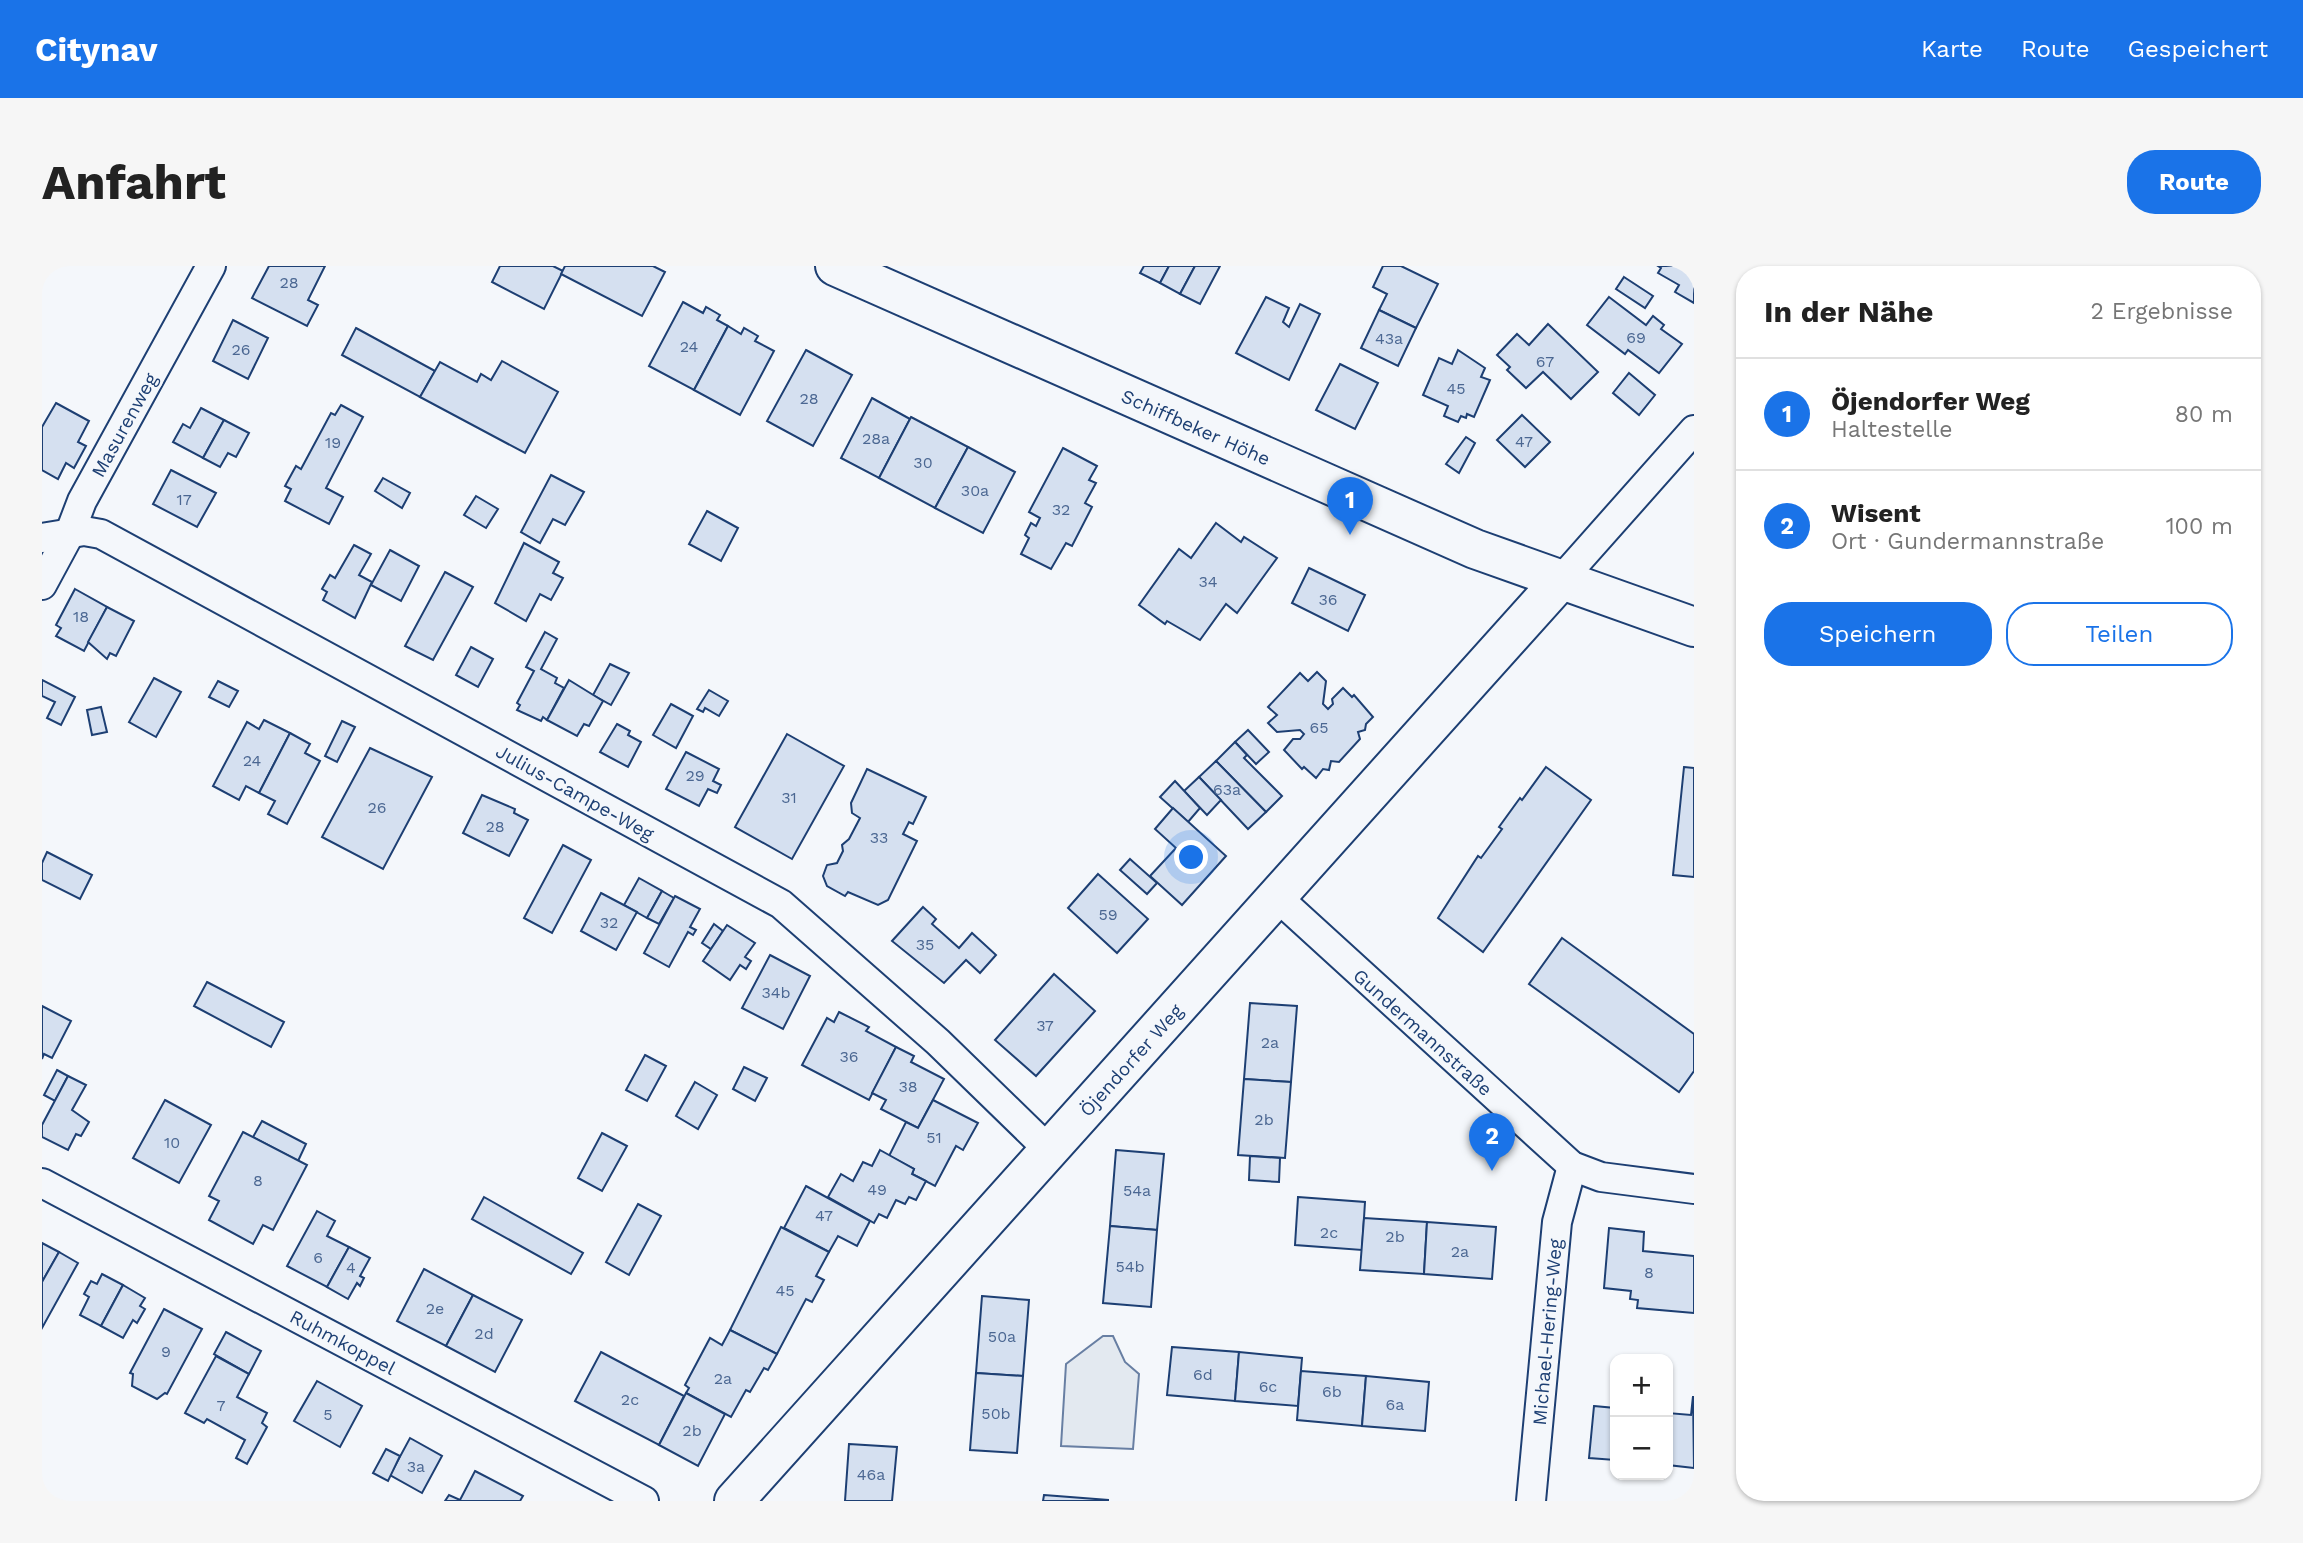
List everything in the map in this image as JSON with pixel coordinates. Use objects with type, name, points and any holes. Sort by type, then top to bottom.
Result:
[{"type":"street","name":"Masurenweg","points":[[42,585],[56,536],[82,501],[211,266]]},
{"type":"street","name":"Schiffbeker Höhe","points":[[835,266],[1388,512],[1560,581],[1694,627]]},
{"type":"street","name":"Öjendorfer Weg","points":[[734,1501],[1694,429]]},
{"type":"street","name":"Julius-Campe-Weg","points":[[56,536],[84,531],[101,534],[781,904],[937,1042],[1049,1150]]},
{"type":"street","name":"Gundermannstraße","points":[[1277,897],[1572,1166],[1601,1177],[1694,1189]]},
{"type":"street","name":"Michael-Hering-Weg","points":[[1531,1501],[1557,1222],[1572,1166]]},
{"type":"street","name":"Ruhmkoppel","points":[[42,1183],[644,1501]]},
{"type":"shaded area","points":[[1103,1336],[1113,1336],[1125,1362],[1139,1374],[1133,1449],[1061,1446],[1066,1364]]},
{"type":"building","points":[[269,266],[325,266],[308,300],[318,305],[307,326],[252,298]]},
{"type":"building","points":[[500,266],[553,266],[563,271],[544,309],[492,282]]},
{"type":"building","points":[[565,266],[653,266],[665,272],[642,316],[561,274]]},
{"type":"building","points":[[1144,266],[1169,266],[1160,283],[1140,273]]},
{"type":"building","points":[[1169,266],[1195,266],[1180,294],[1160,283]]},
{"type":"building","points":[[1195,266],[1220,266],[1200,304],[1180,294]]},
{"type":"building","points":[[1383,266],[1401,266],[1438,284],[1416,328],[1379,310],[1387,294],[1373,287]]},
{"type":"building","points":[[1658,266],[1694,266],[1694,303],[1675,292],[1679,285],[1658,273],[1661,268]]},
{"type":"building","points":[[1624,277],[1653,296],[1645,308],[1616,289]]},
{"type":"building","points":[[1266,297],[1289,308],[1283,322],[1289,327],[1300,304],[1320,314],[1289,380],[1236,353]]},
{"type":"building","points":[[1609,297],[1646,325],[1653,316],[1664,325],[1661,329],[1682,344],[1659,373],[1628,350],[1625,354],[1587,325]]},
{"type":"building","points":[[683,302],[703,313],[706,307],[720,315],[717,320],[728,326],[694,390],[649,366]]},
{"type":"building","points":[[1379,310],[1416,328],[1398,366],[1361,348]]},
{"type":"building","points":[[233,320],[268,338],[248,379],[213,361]]},
{"type":"building","points":[[1548,324],[1598,372],[1571,399],[1543,372],[1526,388],[1507,370],[1510,367],[1497,355],[1517,334],[1529,345]]},
{"type":"building","points":[[728,326],[741,334],[744,328],[758,336],[755,341],[774,351],[740,415],[694,390]]},
{"type":"building","points":[[356,328],[435,371],[420,397],[342,355]]},
{"type":"building","points":[[806,350],[852,375],[813,446],[767,421]]},
{"type":"building","points":[[1458,350],[1485,368],[1481,377],[1490,380],[1474,417],[1467,414],[1466,418],[1461,416],[1458,422],[1444,416],[1448,406],[1423,395],[1439,358],[1452,364]]},
{"type":"building","points":[[502,361],[558,392],[525,453],[420,397],[440,362],[477,382],[481,374],[491,380]]},
{"type":"building","points":[[1340,364],[1378,383],[1355,429],[1316,410]]},
{"type":"building","points":[[1629,373],[1655,395],[1639,415],[1613,393]]},
{"type":"building","points":[[872,398],[910,419],[879,478],[841,458]]},
{"type":"building","points":[[56,403],[89,421],[78,442],[86,446],[74,468],[66,463],[58,479],[42,470],[42,427]]},
{"type":"building","points":[[341,405],[363,417],[326,488],[343,497],[329,524],[285,501],[291,489],[285,486],[296,466],[301,469],[331,413],[335,415]]},
{"type":"building","points":[[201,408],[224,420],[203,458],[173,442],[183,424],[190,428]]},
{"type":"building","points":[[1522,415],[1550,442],[1525,467],[1497,440]]},
{"type":"building","points":[[911,417],[968,447],[935,508],[879,478]]},
{"type":"building","points":[[224,420],[249,433],[236,457],[228,453],[220,467],[203,458]]},
{"type":"building","points":[[1466,437],[1475,443],[1459,473],[1446,464]]},
{"type":"building","points":[[968,447],[1015,472],[983,533],[935,508]]},
{"type":"building","points":[[1063,448],[1097,466],[1089,480],[1096,483],[1085,503],[1092,507],[1072,546],[1066,543],[1051,569],[1021,554],[1029,538],[1025,535],[1031,523],[1036,526],[1040,518],[1029,512]]},
{"type":"building","points":[[171,470],[216,493],[197,527],[153,504]]},
{"type":"building","points":[[551,475],[584,492],[565,525],[553,519],[540,543],[521,532]]},
{"type":"building","points":[[383,478],[410,493],[402,508],[375,491]]},
{"type":"building","points":[[476,496],[498,509],[486,528],[464,515]]},
{"type":"building","points":[[707,511],[738,528],[721,561],[689,544]]},
{"type":"building","points":[[1216,523],[1241,542],[1244,537],[1277,558],[1237,613],[1226,604],[1200,640],[1167,621],[1165,624],[1139,605],[1179,549],[1191,558]]},
{"type":"building","points":[[524,543],[559,562],[553,573],[563,578],[551,600],[540,594],[526,621],[495,603]]},
{"type":"building","points":[[354,545],[371,554],[359,575],[372,582],[355,618],[323,600],[327,592],[322,589],[330,575],[335,578]]},
{"type":"building","points":[[390,550],[419,566],[401,601],[371,585]]},
{"type":"building","points":[[1309,568],[1365,595],[1348,631],[1292,603]]},
{"type":"building","points":[[445,572],[473,587],[433,660],[405,646]]},
{"type":"building","points":[[75,589],[107,607],[84,651],[56,636],[61,628],[56,625]]},
{"type":"building","points":[[107,607],[134,621],[116,656],[110,653],[107,659],[88,642]]},
{"type":"building","points":[[545,632],[557,639],[541,669],[557,678],[555,683],[564,688],[547,720],[543,717],[541,721],[517,710],[520,705],[517,703],[534,671],[526,667]]},
{"type":"building","points":[[471,647],[493,659],[478,687],[456,675]]},
{"type":"building","points":[[610,664],[629,673],[611,705],[593,695]]},
{"type":"building","points":[[1317,672],[1326,681],[1323,704],[1328,709],[1333,704],[1332,699],[1343,688],[1352,697],[1354,695],[1373,717],[1366,724],[1365,730],[1358,732],[1360,739],[1339,762],[1331,761],[1329,770],[1323,769],[1316,778],[1304,767],[1302,769],[1284,750],[1293,739],[1300,739],[1304,734],[1300,730],[1277,732],[1268,723],[1277,715],[1268,707],[1300,673],[1308,681]]},
{"type":"building","points":[[154,678],[181,692],[156,737],[129,722]]},
{"type":"building","points":[[42,680],[75,697],[61,725],[47,718],[55,702],[42,696]]},
{"type":"building","points":[[569,680],[603,701],[589,726],[584,724],[577,736],[547,720]]},
{"type":"building","points":[[218,681],[238,691],[229,707],[209,697]]},
{"type":"building","points":[[709,690],[728,701],[719,716],[705,708],[703,712],[697,709]]},
{"type":"building","points":[[671,704],[693,716],[676,748],[653,735]]},
{"type":"building","points":[[101,707],[107,732],[92,735],[87,710]]},
{"type":"building","points":[[264,720],[290,733],[259,793],[246,786],[239,800],[213,786],[247,722],[259,729]]},
{"type":"building","points":[[342,721],[355,727],[337,762],[325,756]]},
{"type":"building","points":[[617,724],[630,731],[628,735],[641,742],[628,767],[600,752]]},
{"type":"building","points":[[1248,730],[1269,752],[1256,764],[1235,742]]},
{"type":"building","points":[[290,733],[310,744],[305,753],[320,761],[287,824],[268,814],[275,801],[259,793]]},
{"type":"building","points":[[787,734],[844,766],[792,859],[735,827]]},
{"type":"building","points":[[1235,742],[1247,755],[1244,758],[1282,796],[1266,812],[1216,761]]},
{"type":"building","points":[[370,748],[432,777],[383,869],[322,837]]},
{"type":"building","points":[[686,752],[719,769],[713,781],[721,785],[717,793],[708,789],[699,806],[666,789]]},
{"type":"building","points":[[1216,761],[1266,812],[1248,829],[1199,777]]},
{"type":"building","points":[[1546,767],[1591,800],[1483,952],[1438,918],[1478,856],[1481,858],[1502,829],[1499,827]]},
{"type":"building","points":[[1684,767],[1694,768],[1694,877],[1673,875]]},
{"type":"building","points":[[867,769],[926,797],[913,824],[909,822],[903,834],[917,841],[888,900],[878,905],[848,892],[845,896],[827,886],[823,876],[827,865],[837,863],[843,851],[842,845],[849,839],[860,818],[852,813],[851,803]]},
{"type":"building","points":[[1199,777],[1221,800],[1207,815],[1184,791]]},
{"type":"building","points":[[1175,781],[1200,808],[1188,822],[1160,797]]},
{"type":"building","points":[[482,795],[515,809],[514,813],[528,820],[509,856],[463,833]]},
{"type":"building","points":[[1173,808],[1226,856],[1182,905],[1150,876],[1176,848],[1155,829]]},
{"type":"building","points":[[563,845],[591,860],[552,933],[524,918]]},
{"type":"building","points":[[47,852],[92,875],[80,899],[42,880],[42,863]]},
{"type":"building","points":[[1130,859],[1157,883],[1147,894],[1120,870]]},
{"type":"building","points":[[1098,874],[1148,919],[1117,953],[1068,908]]},
{"type":"building","points":[[639,878],[662,891],[647,918],[624,905]]},
{"type":"building","points":[[662,891],[674,898],[659,924],[647,918]]},
{"type":"building","points":[[601,893],[637,912],[616,950],[581,931]]},
{"type":"building","points":[[675,896],[700,909],[690,927],[696,930],[693,935],[688,932],[669,967],[644,953]]},
{"type":"building","points":[[923,907],[936,919],[932,924],[959,948],[972,933],[996,955],[980,973],[966,960],[944,983],[892,941]]},
{"type":"building","points":[[714,924],[723,931],[711,949],[702,943]]},
{"type":"building","points":[[727,925],[755,943],[745,957],[751,961],[746,969],[740,965],[730,980],[703,961]]},
{"type":"building","points":[[1562,938],[1694,1034],[1694,1071],[1679,1092],[1529,984]]},
{"type":"building","points":[[770,955],[810,976],[783,1029],[742,1008]]},
{"type":"building","points":[[1054,974],[1095,1011],[1036,1076],[995,1040]]},
{"type":"building","points":[[207,982],[284,1022],[271,1047],[194,1006]]},
{"type":"building","points":[[1250,1003],[1297,1006],[1291,1082],[1244,1079]]},
{"type":"building","points":[[42,1006],[71,1021],[52,1058],[44,1054],[42,1059]]},
{"type":"building","points":[[839,1012],[869,1027],[866,1031],[896,1047],[869,1100],[802,1065],[827,1018],[834,1022]]},
{"type":"building","points":[[896,1047],[914,1056],[911,1062],[944,1079],[918,1128],[881,1109],[886,1100],[872,1093]]},
{"type":"building","points":[[645,1055],[666,1066],[647,1101],[626,1090]]},
{"type":"building","points":[[744,1067],[767,1078],[755,1101],[733,1089]]},
{"type":"building","points":[[57,1070],[68,1076],[55,1101],[44,1095]]},
{"type":"building","points":[[68,1076],[86,1085],[72,1110],[89,1122],[81,1136],[76,1134],[68,1150],[42,1137],[42,1125]]},
{"type":"building","points":[[1244,1079],[1291,1082],[1285,1158],[1238,1155]]},
{"type":"building","points":[[695,1082],[717,1095],[698,1129],[676,1116]]},
{"type":"building","points":[[165,1100],[211,1125],[179,1183],[133,1158]]},
{"type":"building","points":[[933,1100],[978,1123],[963,1150],[956,1146],[935,1186],[912,1174],[914,1169],[889,1156],[906,1122],[918,1128]]},
{"type":"building","points":[[262,1121],[306,1144],[298,1161],[253,1137]]},
{"type":"building","points":[[243,1132],[307,1165],[273,1230],[263,1225],[253,1244],[209,1220],[219,1201],[209,1196]]},
{"type":"building","points":[[602,1133],[627,1146],[602,1191],[578,1178]]},
{"type":"building","points":[[880,1150],[914,1169],[912,1174],[926,1181],[916,1200],[909,1197],[905,1204],[896,1200],[887,1218],[879,1214],[874,1223],[828,1197],[841,1174],[853,1181],[863,1162],[872,1166]]},
{"type":"building","points":[[1116,1150],[1164,1154],[1157,1230],[1110,1226]]},
{"type":"building","points":[[1250,1156],[1280,1158],[1279,1182],[1249,1180]]},
{"type":"building","points":[[806,1186],[870,1221],[857,1246],[838,1236],[829,1252],[784,1228]]},
{"type":"building","points":[[484,1197],[583,1253],[571,1274],[472,1219]]},
{"type":"building","points":[[1298,1197],[1365,1202],[1362,1250],[1295,1245]]},
{"type":"building","points":[[638,1204],[661,1216],[629,1275],[606,1262]]},
{"type":"building","points":[[317,1211],[335,1221],[327,1236],[349,1247],[327,1287],[287,1266]]},
{"type":"building","points":[[1364,1218],[1427,1222],[1424,1274],[1360,1270]]},
{"type":"building","points":[[1427,1222],[1496,1227],[1492,1279],[1424,1274]]},
{"type":"building","points":[[1110,1226],[1157,1230],[1151,1307],[1103,1303]]},
{"type":"building","points":[[781,1227],[829,1252],[816,1276],[824,1280],[812,1302],[806,1299],[777,1354],[730,1330]]},
{"type":"building","points":[[1609,1228],[1644,1232],[1643,1251],[1694,1256],[1694,1313],[1637,1308],[1638,1300],[1630,1299],[1631,1291],[1604,1288]]},
{"type":"building","points":[[42,1243],[59,1252],[42,1282]]},
{"type":"building","points":[[349,1247],[370,1258],[360,1276],[364,1278],[360,1286],[357,1283],[348,1299],[327,1287]]},
{"type":"building","points":[[59,1252],[78,1263],[42,1328],[42,1282]]},
{"type":"building","points":[[424,1269],[473,1295],[446,1346],[397,1321]]},
{"type":"building","points":[[102,1274],[123,1285],[101,1326],[80,1315],[89,1297],[84,1294],[91,1281],[97,1284]]},
{"type":"building","points":[[123,1285],[145,1298],[140,1306],[145,1309],[137,1323],[133,1320],[123,1338],[101,1326]]},
{"type":"building","points":[[473,1295],[522,1320],[495,1372],[446,1346]]},
{"type":"building","points":[[982,1296],[1029,1300],[1023,1376],[976,1373]]},
{"type":"building","points":[[164,1309],[202,1329],[167,1394],[157,1399],[132,1386],[133,1374],[130,1373]]},
{"type":"building","points":[[730,1330],[777,1354],[768,1370],[764,1368],[750,1392],[746,1390],[731,1417],[686,1393],[689,1388],[685,1385],[710,1338],[722,1345]]},
{"type":"building","points":[[226,1332],[261,1351],[249,1374],[214,1354]]},
{"type":"building","points":[[1172,1347],[1239,1352],[1235,1401],[1167,1395]]},
{"type":"building","points":[[601,1352],[684,1396],[659,1445],[575,1401]]},
{"type":"building","points":[[1239,1352],[1302,1358],[1298,1406],[1235,1401]]},
{"type":"building","points":[[216,1356],[249,1374],[237,1397],[267,1413],[262,1423],[267,1427],[247,1464],[236,1458],[245,1440],[207,1419],[204,1423],[185,1413]]},
{"type":"building","points":[[1301,1371],[1366,1376],[1362,1426],[1297,1420]]},
{"type":"building","points":[[976,1373],[1023,1376],[1017,1453],[970,1450]]},
{"type":"building","points":[[1366,1376],[1429,1382],[1425,1431],[1362,1426]]},
{"type":"building","points":[[317,1381],[362,1406],[340,1447],[294,1421]]},
{"type":"building","points":[[686,1393],[725,1414],[698,1466],[659,1445]]},
{"type":"building","points":[[1693,1396],[1694,1468],[1673,1466],[1673,1413],[1691,1415]]},
{"type":"building","points":[[1594,1406],[1610,1408],[1610,1460],[1589,1458]]},
{"type":"building","points":[[410,1438],[442,1456],[422,1493],[390,1475]]},
{"type":"building","points":[[849,1444],[897,1447],[892,1501],[845,1501]]},
{"type":"building","points":[[386,1449],[400,1456],[388,1481],[373,1473]]},
{"type":"building","points":[[475,1471],[523,1496],[520,1501],[445,1501],[449,1495],[460,1500]]},
{"type":"building","points":[[1044,1495],[1108,1500],[1108,1501],[1043,1501]]},
{"type":"place","name":"Öjendorfer Weg","points":[[1350,535]]},
{"type":"place","name":"Wisent","points":[[1492,1171]]}]
